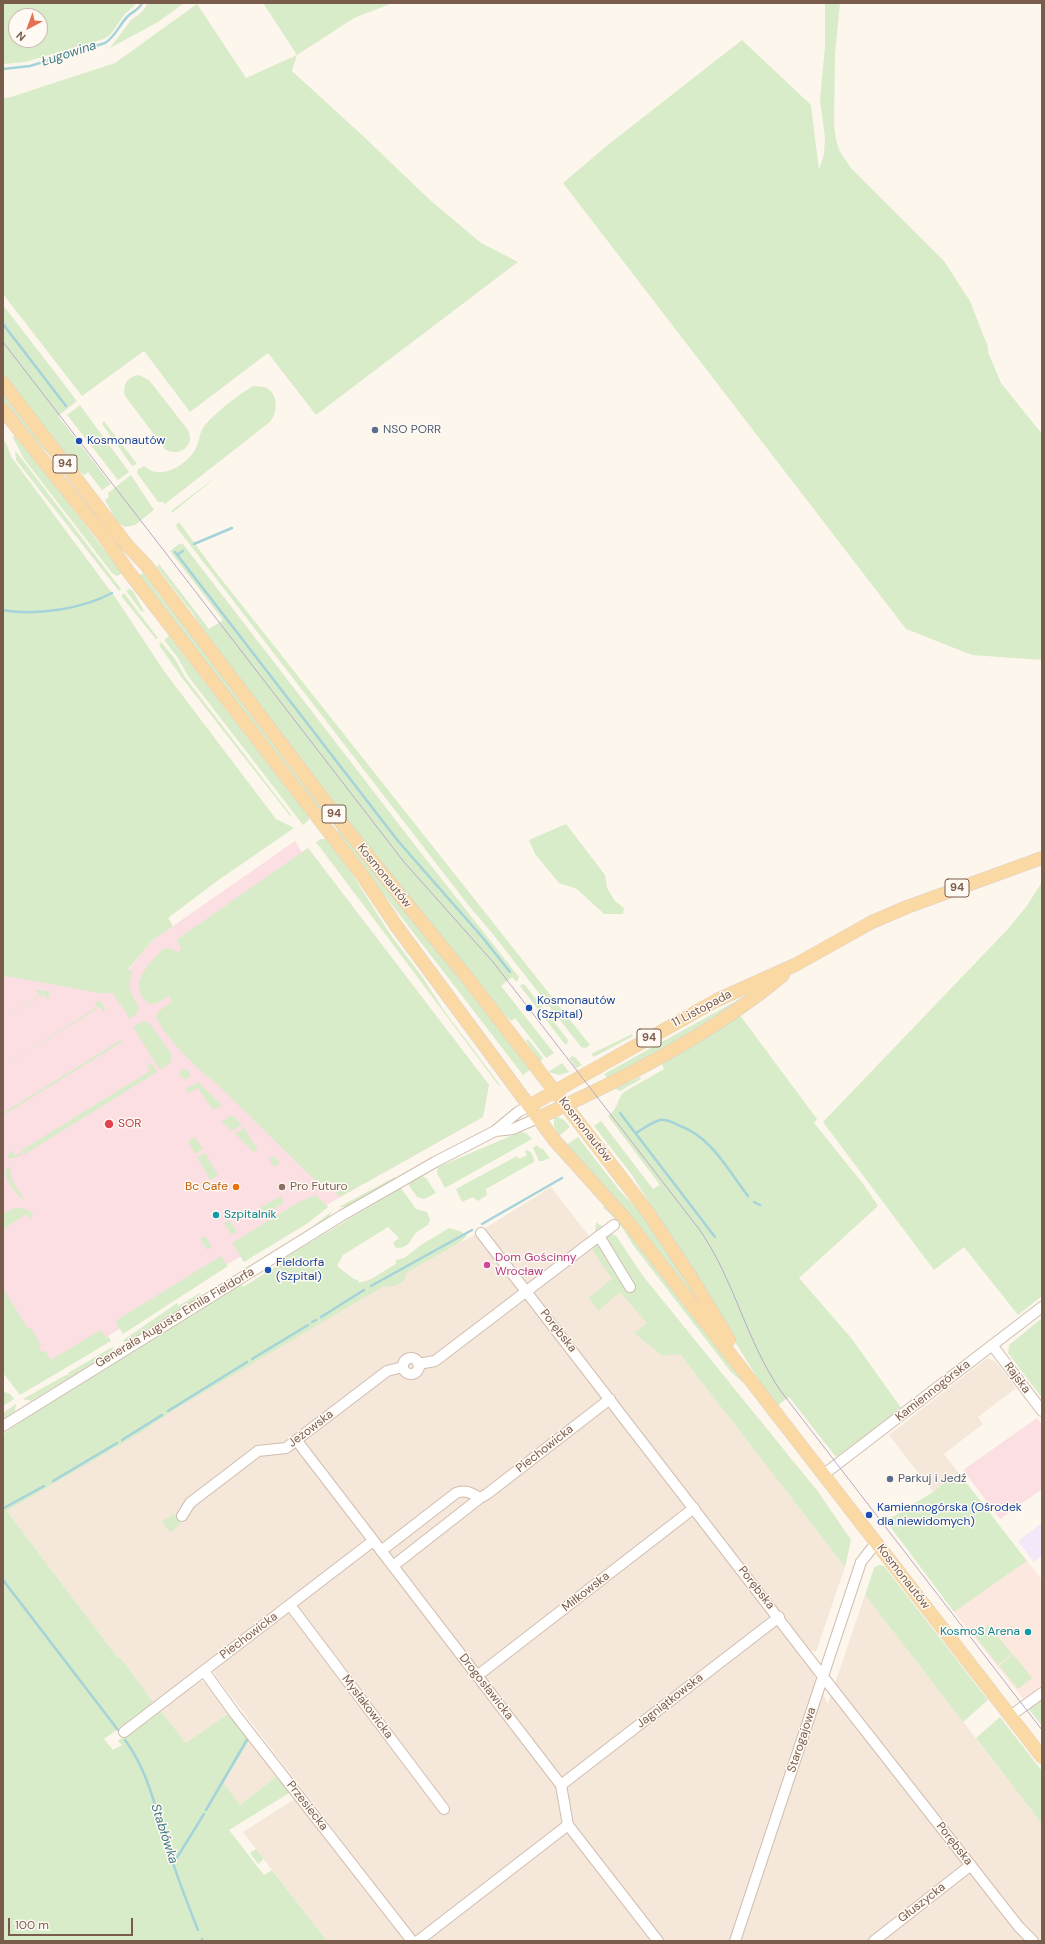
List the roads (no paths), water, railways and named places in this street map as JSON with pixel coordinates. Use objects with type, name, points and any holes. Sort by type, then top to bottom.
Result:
[{"type":"main road","name":"Kosmonautów","points":[[3,383],[127,544],[146,565],[339,820],[468,980],[664,1235],[716,1318],[750,1378]]},
{"type":"main road","name":"Kosmonautów","points":[[3,410],[105,538],[128,571],[362,875],[397,927],[519,1090],[528,1106],[574,1162],[628,1222],[1042,1757]]},
{"type":"main road","name":"11 Listopada","points":[[528,1106],[717,1000],[795,965],[872,922],[907,906],[1042,858]]},
{"type":"main road","name":"11 Listopada","points":[[538,1118],[602,1088],[685,1043],[758,996],[795,965]]},
{"type":"street","name":"Generała Augusta Emila Fieldorfa","points":[[3,1426],[341,1216],[421,1170],[495,1132],[518,1112],[528,1106]]},
{"type":"street","name":"Generała Augusta Emila Fieldorfa","points":[[495,1132],[513,1129],[538,1118]]},
{"type":"street","name":"Jeżowska","points":[[182,1516],[190,1503],[258,1451],[286,1448],[387,1371],[404,1367],[404,1363],[409,1358],[416,1360],[418,1364],[435,1361],[526,1290],[614,1225]]},
{"type":"street","name":"Porębska","points":[[481,1233],[779,1617],[823,1676],[1032,1941]]},
{"type":"street","points":[[599,1236],[630,1287]]},
{"type":"street","name":"Kamiennogórska","points":[[823,1475],[1042,1307]]},
{"type":"street","name":"Rajska","points":[[992,1345],[1042,1411]]},
{"type":"street","name":"Piechowicka","points":[[393,1566],[610,1399]]},
{"type":"street","name":"Drogosławicka","points":[[297,1441],[561,1785],[568,1825],[658,1941]]},
{"type":"street","points":[[381,1551],[456,1493],[462,1491],[469,1492],[480,1498]]},
{"type":"street","name":"Miłkowska","points":[[477,1676],[694,1508]]},
{"type":"street","name":"Piechowicka","points":[[124,1732],[374,1541]]},
{"type":"street","name":"Starogajowa","points":[[735,1941],[861,1562],[876,1543]]},
{"type":"street","name":"Mysłakowicka","points":[[290,1605],[444,1808]]},
{"type":"street","name":"Jagniątkowska","points":[[561,1785],[779,1617]]},
{"type":"street","name":"Przesiecka","points":[[204,1671],[235,1714],[412,1941]]},
{"type":"street","points":[[1010,1716],[1042,1693]]},
{"type":"street","points":[[418,1941],[568,1825]]},
{"type":"street","name":"Głuszycka","points":[[874,1941],[971,1865]]},
{"type":"waterway","name":"Ługowina","points":[[3,69],[30,66],[105,43],[112,37],[128,16],[138,9],[142,3]]},
{"type":"waterway","points":[[3,324],[66,406]]},
{"type":"waterway","points":[[194,544],[232,528]]},
{"type":"waterway","points":[[177,555],[183,551]]},
{"type":"waterway","points":[[175,552],[398,841],[483,938],[510,972]]},
{"type":"waterway","points":[[3,610],[16,612],[59,610],[100,599],[112,593]]},
{"type":"waterway","points":[[620,1113],[715,1237]]},
{"type":"waterway","points":[[636,1133],[660,1120],[667,1120],[690,1130],[700,1137],[718,1155],[748,1196]]},
{"type":"waterway","points":[[482,1224],[562,1178]]},
{"type":"waterway","points":[[754,1202],[760,1205]]},
{"type":"waterway","points":[[371,1286],[472,1230]]},
{"type":"waterway","points":[[321,1317],[364,1290]]},
{"type":"waterway","points":[[312,1322],[316,1320]]},
{"type":"waterway","points":[[252,1359],[308,1325]]},
{"type":"waterway","points":[[168,1411],[247,1362]]},
{"type":"waterway","points":[[122,1440],[162,1415]]},
{"type":"waterway","points":[[53,1481],[117,1443]]},
{"type":"waterway","points":[[4,1508],[44,1486]]},
{"type":"waterway","name":"Stabłówka","points":[[3,1580],[118,1730]]},
{"type":"waterway","points":[[206,1810],[248,1738]]},
{"type":"waterway","name":"Stabłówka","points":[[125,1740],[140,1764],[146,1778],[175,1868],[198,1930]]},
{"type":"waterway","points":[[173,1864],[204,1814]]},
{"type":"tram line","points":[[3,342],[404,862],[493,962],[699,1229],[722,1268],[758,1351],[780,1390],[1042,1730]]},
{"type":"place","name":"NSO PORR","points":[[375,430]]},
{"type":"place","name":"Kosmonautów","points":[[79,441]]},
{"type":"place","name":"Kosmonautów (Szpital)","points":[[529,1008]]},
{"type":"place","name":"SOR","points":[[109,1124]]},
{"type":"place","name":"Bc Cafe","points":[[236,1187]]},
{"type":"place","name":"Pro Futuro","points":[[282,1187]]},
{"type":"place","name":"Szpitalnik","points":[[216,1215]]},
{"type":"place","name":"Dom Gościnny Wrocław","points":[[487,1265]]},
{"type":"place","name":"Fieldorfa (Szpital)","points":[[268,1270]]},
{"type":"place","name":"Parkuj i Jedź","points":[[890,1479]]},
{"type":"place","name":"Kamiennogórska (Ośrodek dla niewidomych)","points":[[869,1515]]},
{"type":"place","name":"KosmoS Arena","points":[[1028,1632]]}]
